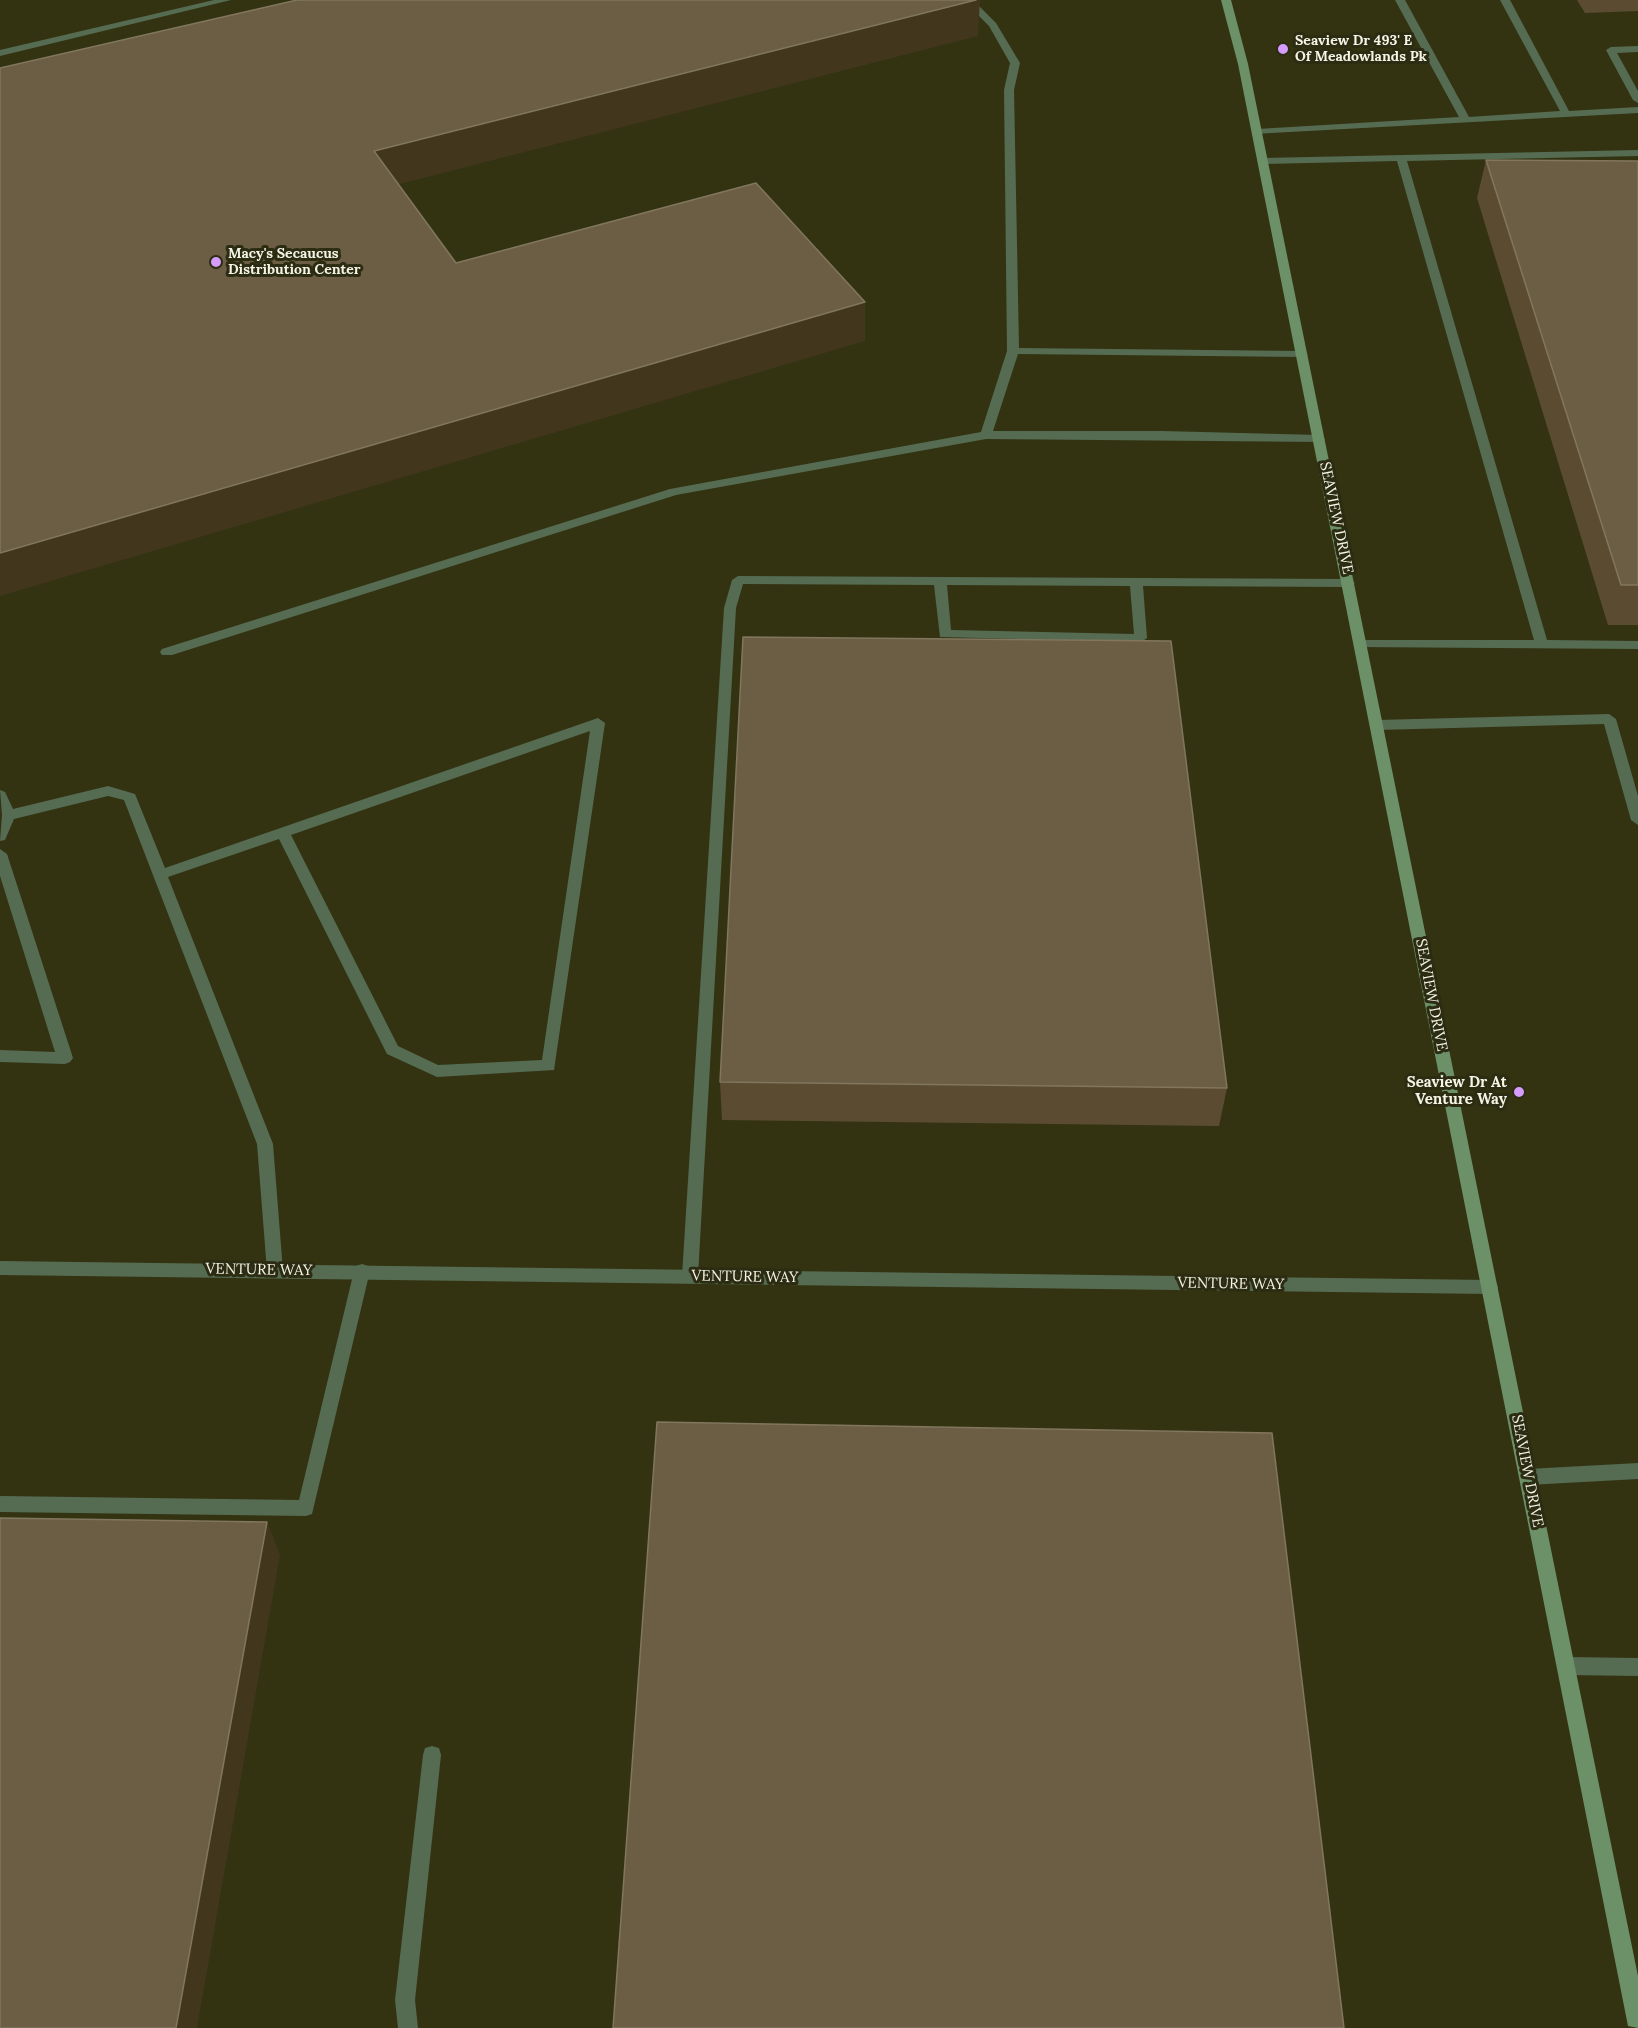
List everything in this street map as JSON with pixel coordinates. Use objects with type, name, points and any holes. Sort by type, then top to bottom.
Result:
[{"type":"main road","name":"SEAVIEW DRIVE","points":[[1226,0],[1238,37],[1637,2020]]},
{"type":"street","points":[[0,53],[226,0]]},
{"type":"street","points":[[968,0],[993,25],[1015,63],[1009,90],[1013,351],[986,435]]},
{"type":"street","points":[[1400,0],[1466,120]]},
{"type":"street","points":[[1505,0],[1566,114]]},
{"type":"street","points":[[1638,49],[1611,51],[1638,100]]},
{"type":"street","points":[[1257,132],[1638,110]]},
{"type":"street","points":[[1263,161],[1638,153]]},
{"type":"street","points":[[1401,157],[1542,644]]},
{"type":"street","points":[[1013,351],[1302,354]]},
{"type":"street","points":[[167,652],[674,492],[986,435],[1162,435],[1319,439]]},
{"type":"street","points":[[690,1276],[730,608],[738,580],[1349,583]]},
{"type":"street","points":[[940,581],[945,634],[1141,638],[1136,582]]},
{"type":"street","points":[[1361,644],[1638,645]]},
{"type":"street","points":[[1377,725],[1609,719],[1638,820]]},
{"type":"street","points":[[160,875],[598,723],[549,1066],[437,1071],[392,1050],[284,832]]},
{"type":"street","points":[[9,815],[108,790],[130,797],[265,1144],[275,1270]]},
{"type":"street","points":[[0,795],[9,815],[0,836]]},
{"type":"street","points":[[0,854],[65,1058],[0,1056]]},
{"type":"street","name":"VENTURE WAY","points":[[0,1268],[1490,1287]]},
{"type":"street","points":[[0,1504],[306,1508],[362,1271]]},
{"type":"street","points":[[1528,1477],[1638,1471]]},
{"type":"street","points":[[1566,1666],[1638,1667]]},
{"type":"street","points":[[408,2028],[405,2000],[432,1755]]},
{"type":"shaded area","points":[[0,0],[1638,0],[1638,2028],[0,2028]]},
{"type":"building","name":"Macy's Secaucus Distribution Center","points":[[297,0],[976,0],[374,151],[456,263],[756,183],[865,302],[0,553],[0,68]]},
{"type":"building","points":[[1486,160],[1638,161],[1638,585],[1621,585]]},
{"type":"building","points":[[743,637],[1171,641],[1227,1088],[720,1082]]},
{"type":"building","points":[[657,1422],[1272,1433],[1344,2028],[613,2028]]},
{"type":"building","points":[[0,1518],[267,1522],[176,2028],[0,2028]]},
{"type":"place","name":"Seaview Dr 493' E Of Meadowlands Pk","points":[[1283,49]]},
{"type":"place","name":"Macy's Secaucus Distribution Center","points":[[216,262]]},
{"type":"place","name":"Seaview Dr At Venture Way","points":[[1519,1092]]}]
